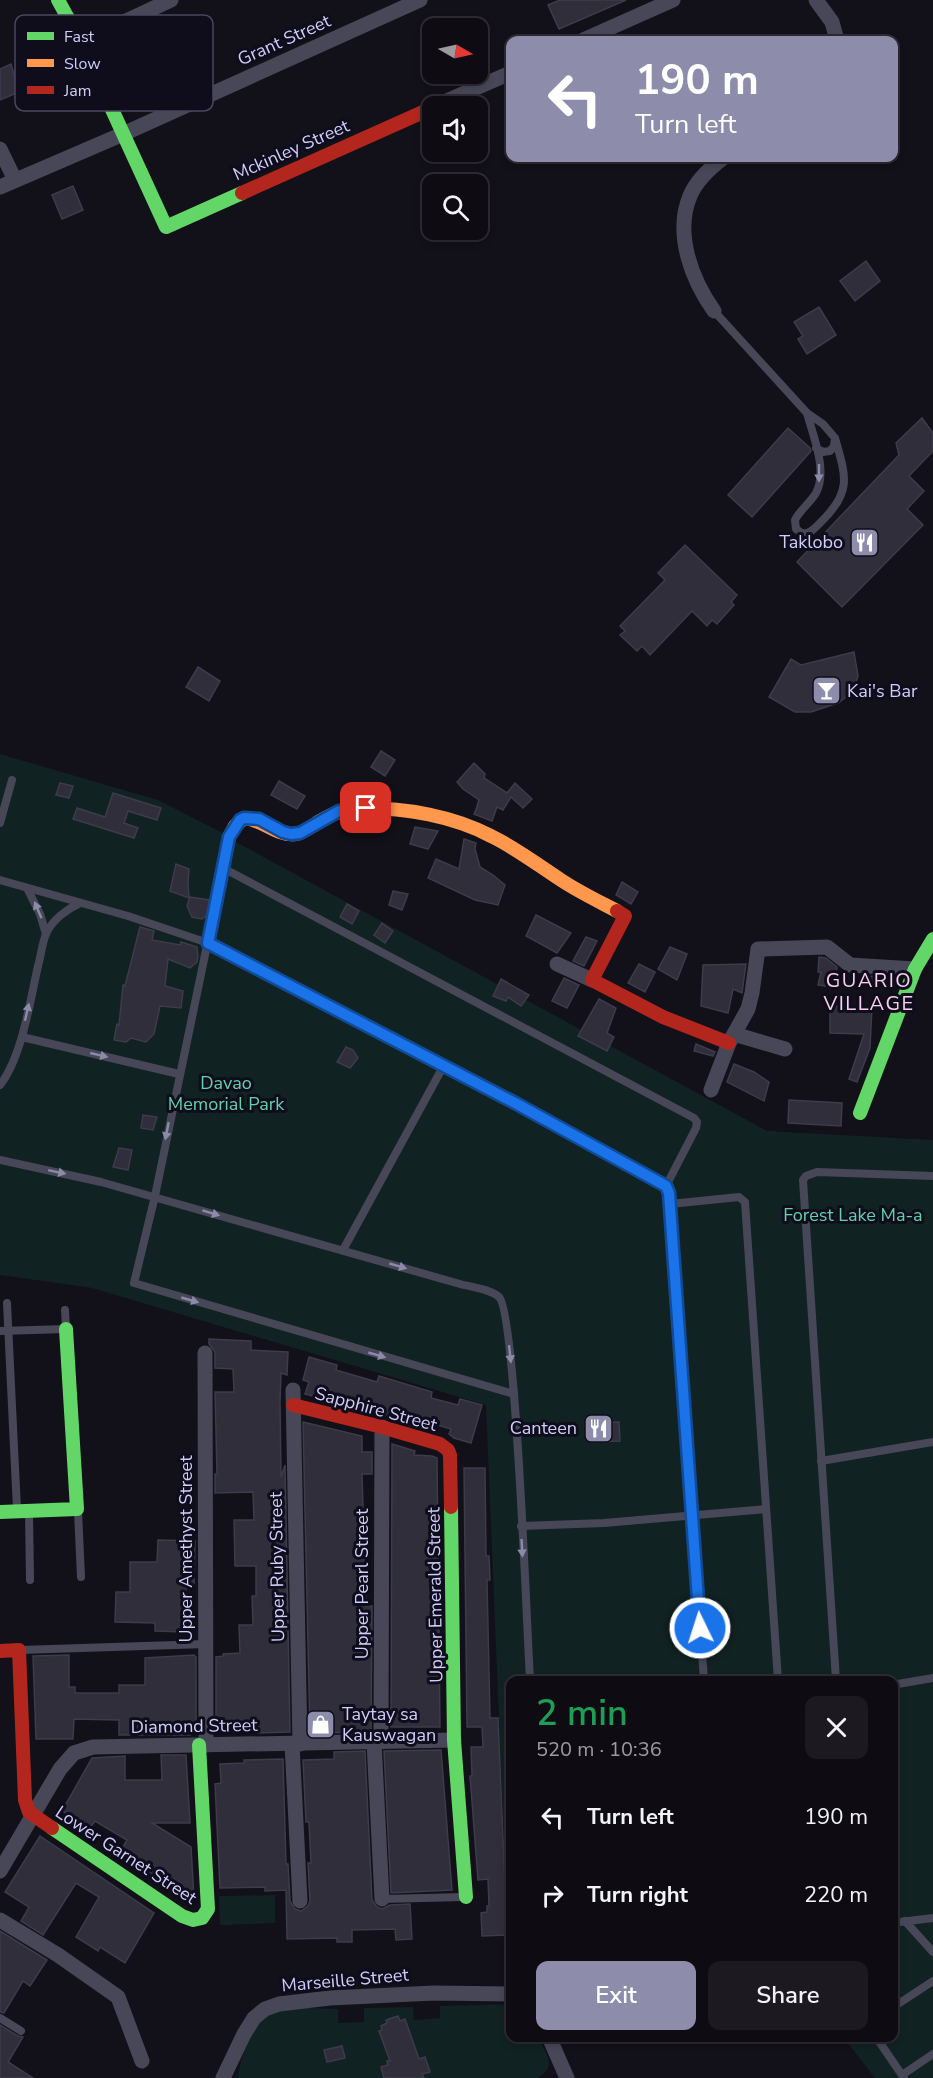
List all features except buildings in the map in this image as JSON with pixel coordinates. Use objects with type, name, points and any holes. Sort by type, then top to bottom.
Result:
[{"type":"street","points":[[58,0],[66,15]]},
{"type":"street","points":[[139,15],[171,0]]},
{"type":"street","name":"Grant Street","points":[[213,93],[420,0]]},
{"type":"street","points":[[592,36],[673,0]]},
{"type":"street","points":[[816,0],[832,22],[836,36]]},
{"type":"street","name":"Mckinley Street","points":[[459,96],[506,75]]},
{"type":"street","points":[[112,111],[123,134]]},
{"type":"street","name":"Grant Street","points":[[0,187],[174,111]]},
{"type":"street","name":"Mckinley Street","points":[[123,134],[166,227],[422,112]]},
{"type":"street","points":[[0,149],[15,180]]},
{"type":"street","points":[[714,311],[698,285],[691,267],[685,244],[685,220],[690,196],[695,187],[701,178],[719,162]]},
{"type":"street","points":[[229,837],[235,826],[244,818],[259,819],[291,834],[300,833],[339,811],[366,808],[465,824],[522,854],[572,888],[625,916],[592,980]]},
{"type":"street","points":[[860,1113],[915,969],[933,939]]},
{"type":"street","points":[[711,1090],[732,1039],[748,1009],[758,949],[827,947],[850,965],[915,969]]},
{"type":"street","points":[[557,964],[663,1017],[732,1039],[785,1049]]},
{"type":"street","points":[[0,1512],[78,1509],[66,1329]]},
{"type":"street","name":"Upper Amethyst Street","points":[[202,1745],[206,1644],[205,1353]]},
{"type":"street","name":"Sapphire Street","points":[[293,1398],[440,1444],[448,1450]]},
{"type":"street","name":"Upper Ruby Street","points":[[293,1398],[296,1744],[300,1901]]},
{"type":"street","name":"Upper Pearl Street","points":[[382,1427],[378,1742],[382,1899]]},
{"type":"street","name":"Upper Emerald Street","points":[[448,1450],[451,1462],[454,1740],[466,1897]]},
{"type":"street","points":[[0,1651],[19,1650],[25,1800],[32,1816]]},
{"type":"street","name":"Diamond Street","points":[[0,1871],[67,1760],[74,1753],[84,1749],[454,1740]]},
{"type":"street","name":"Lower Garnet Street","points":[[32,1816],[183,1916],[193,1920],[202,1918],[206,1915],[208,1903],[202,1745]]},
{"type":"street","points":[[0,1920],[58,1955],[118,1997],[142,2061]]},
{"type":"street","name":"Marseille Street","points":[[223,2078],[254,2018],[265,2009],[279,2004],[330,1998],[434,1993],[506,1994]]},
{"type":"street","points":[[551,2042],[565,2077]]},
{"type":"lane","points":[[714,311],[807,413],[823,423],[835,438],[844,481],[840,501],[813,530],[803,534],[796,529],[795,520],[812,499],[819,485],[819,464],[807,413]]},
{"type":"lane","points":[[816,448],[823,452],[830,451],[835,438]]},
{"type":"lane","points":[[0,823],[12,780]]},
{"type":"lane","points":[[229,837],[134,1283],[514,1394]]},
{"type":"lane","points":[[223,868],[694,1118],[697,1122],[696,1128],[666,1186]]},
{"type":"lane","points":[[0,880],[128,916],[208,943],[444,1065],[666,1186],[670,1204],[704,1676]]},
{"type":"lane","points":[[27,888],[40,914],[46,934]]},
{"type":"lane","points":[[0,1085],[6,1078],[21,1036],[46,934],[60,916],[69,908],[80,903]]},
{"type":"lane","points":[[21,1036],[179,1074]]},
{"type":"lane","points":[[343,1250],[444,1065]]},
{"type":"lane","points":[[0,1160],[154,1196],[499,1297],[507,1324],[514,1394],[530,1676]]},
{"type":"lane","points":[[836,1676],[804,1180],[806,1176],[817,1172],[933,1176]]},
{"type":"lane","points":[[670,1204],[739,1197],[745,1202],[778,1676]]},
{"type":"lane","points":[[7,1303],[4,1331],[30,1580]]},
{"type":"lane","points":[[4,1331],[66,1329],[65,1310]]},
{"type":"lane","points":[[821,1461],[933,1442]]},
{"type":"lane","points":[[78,1509],[81,1577]]},
{"type":"lane","points":[[521,1526],[692,1516],[766,1509]]},
{"type":"lane","points":[[19,1650],[206,1644]]},
{"type":"lane","points":[[898,1684],[933,1678]]},
{"type":"lane","points":[[382,1899],[466,1897]]},
{"type":"lane","points":[[898,1923],[933,1918]]},
{"type":"lane","points":[[905,1922],[933,1952]]},
{"type":"lane","points":[[898,2004],[933,1981]]},
{"type":"lane","points":[[0,2018],[21,2031]]},
{"type":"lane","points":[[879,2042],[903,2076],[933,2054]]},
{"type":"green space","name":"Davao Memorial Park","points":[[0,754],[158,800],[221,832],[767,1131],[933,1140],[933,2078],[875,2078],[847,2042],[898,2042],[898,1676],[506,1676],[506,1890],[486,1405],[92,1288],[0,1275]]},
{"type":"green space","points":[[275,1895],[275,1923],[220,1925],[219,1896]]},
{"type":"green space","points":[[506,2004],[506,2042],[541,2042],[547,2054],[548,2069],[538,2078],[238,2078],[249,2039],[261,2021],[276,2011],[298,2008],[338,2009],[338,2023],[364,2022],[364,2008],[413,2007],[414,2020],[440,2018],[440,2006]]},
{"type":"traffic: fast","points":[[58,0],[66,15]]},
{"type":"traffic: fast","points":[[113,111],[166,227],[242,193]]},
{"type":"traffic: fast","points":[[860,1113],[915,969],[933,939]]},
{"type":"traffic: fast","points":[[0,1512],[77,1509],[66,1329]]},
{"type":"traffic: fast","points":[[451,1507],[454,1740],[466,1897]]},
{"type":"traffic: fast","points":[[52,1828],[182,1916],[193,1920],[202,1918],[208,1909],[199,1745]]},
{"type":"traffic: slow","points":[[229,837],[235,826],[244,818],[257,821],[282,833],[296,834],[330,816],[351,809],[396,810],[429,814],[461,823],[500,841],[568,884],[617,911]]},
{"type":"traffic: jam","points":[[242,193],[422,112]]},
{"type":"traffic: jam","points":[[617,911],[625,916],[592,980],[663,1017],[729,1043]]},
{"type":"traffic: jam","points":[[293,1405],[440,1444],[448,1450],[450,1455],[451,1507]]},
{"type":"traffic: jam","points":[[0,1651],[19,1650],[25,1800],[29,1812],[52,1828]]},
{"type":"place","name":"Taklobo","points":[[864,542]]},
{"type":"place","name":"Kai's Bar","points":[[826,691]]},
{"type":"place","name":"Canteen","points":[[598,1428]]},
{"type":"place","name":"Taytay sa Kauswagan","points":[[321,1724]]},
{"type":"district","name":"GUARIO VILLAGE","points":[[869,992]]},
{"type":"route","points":[[366,808],[339,811],[300,833],[291,834],[259,819],[251,817],[240,820],[229,837],[208,943],[427,1056],[666,1186],[669,1193],[700,1628]]},
{"type":"park label","name":"Forest Lake Ma-a","points":[[853,1215]]}]
